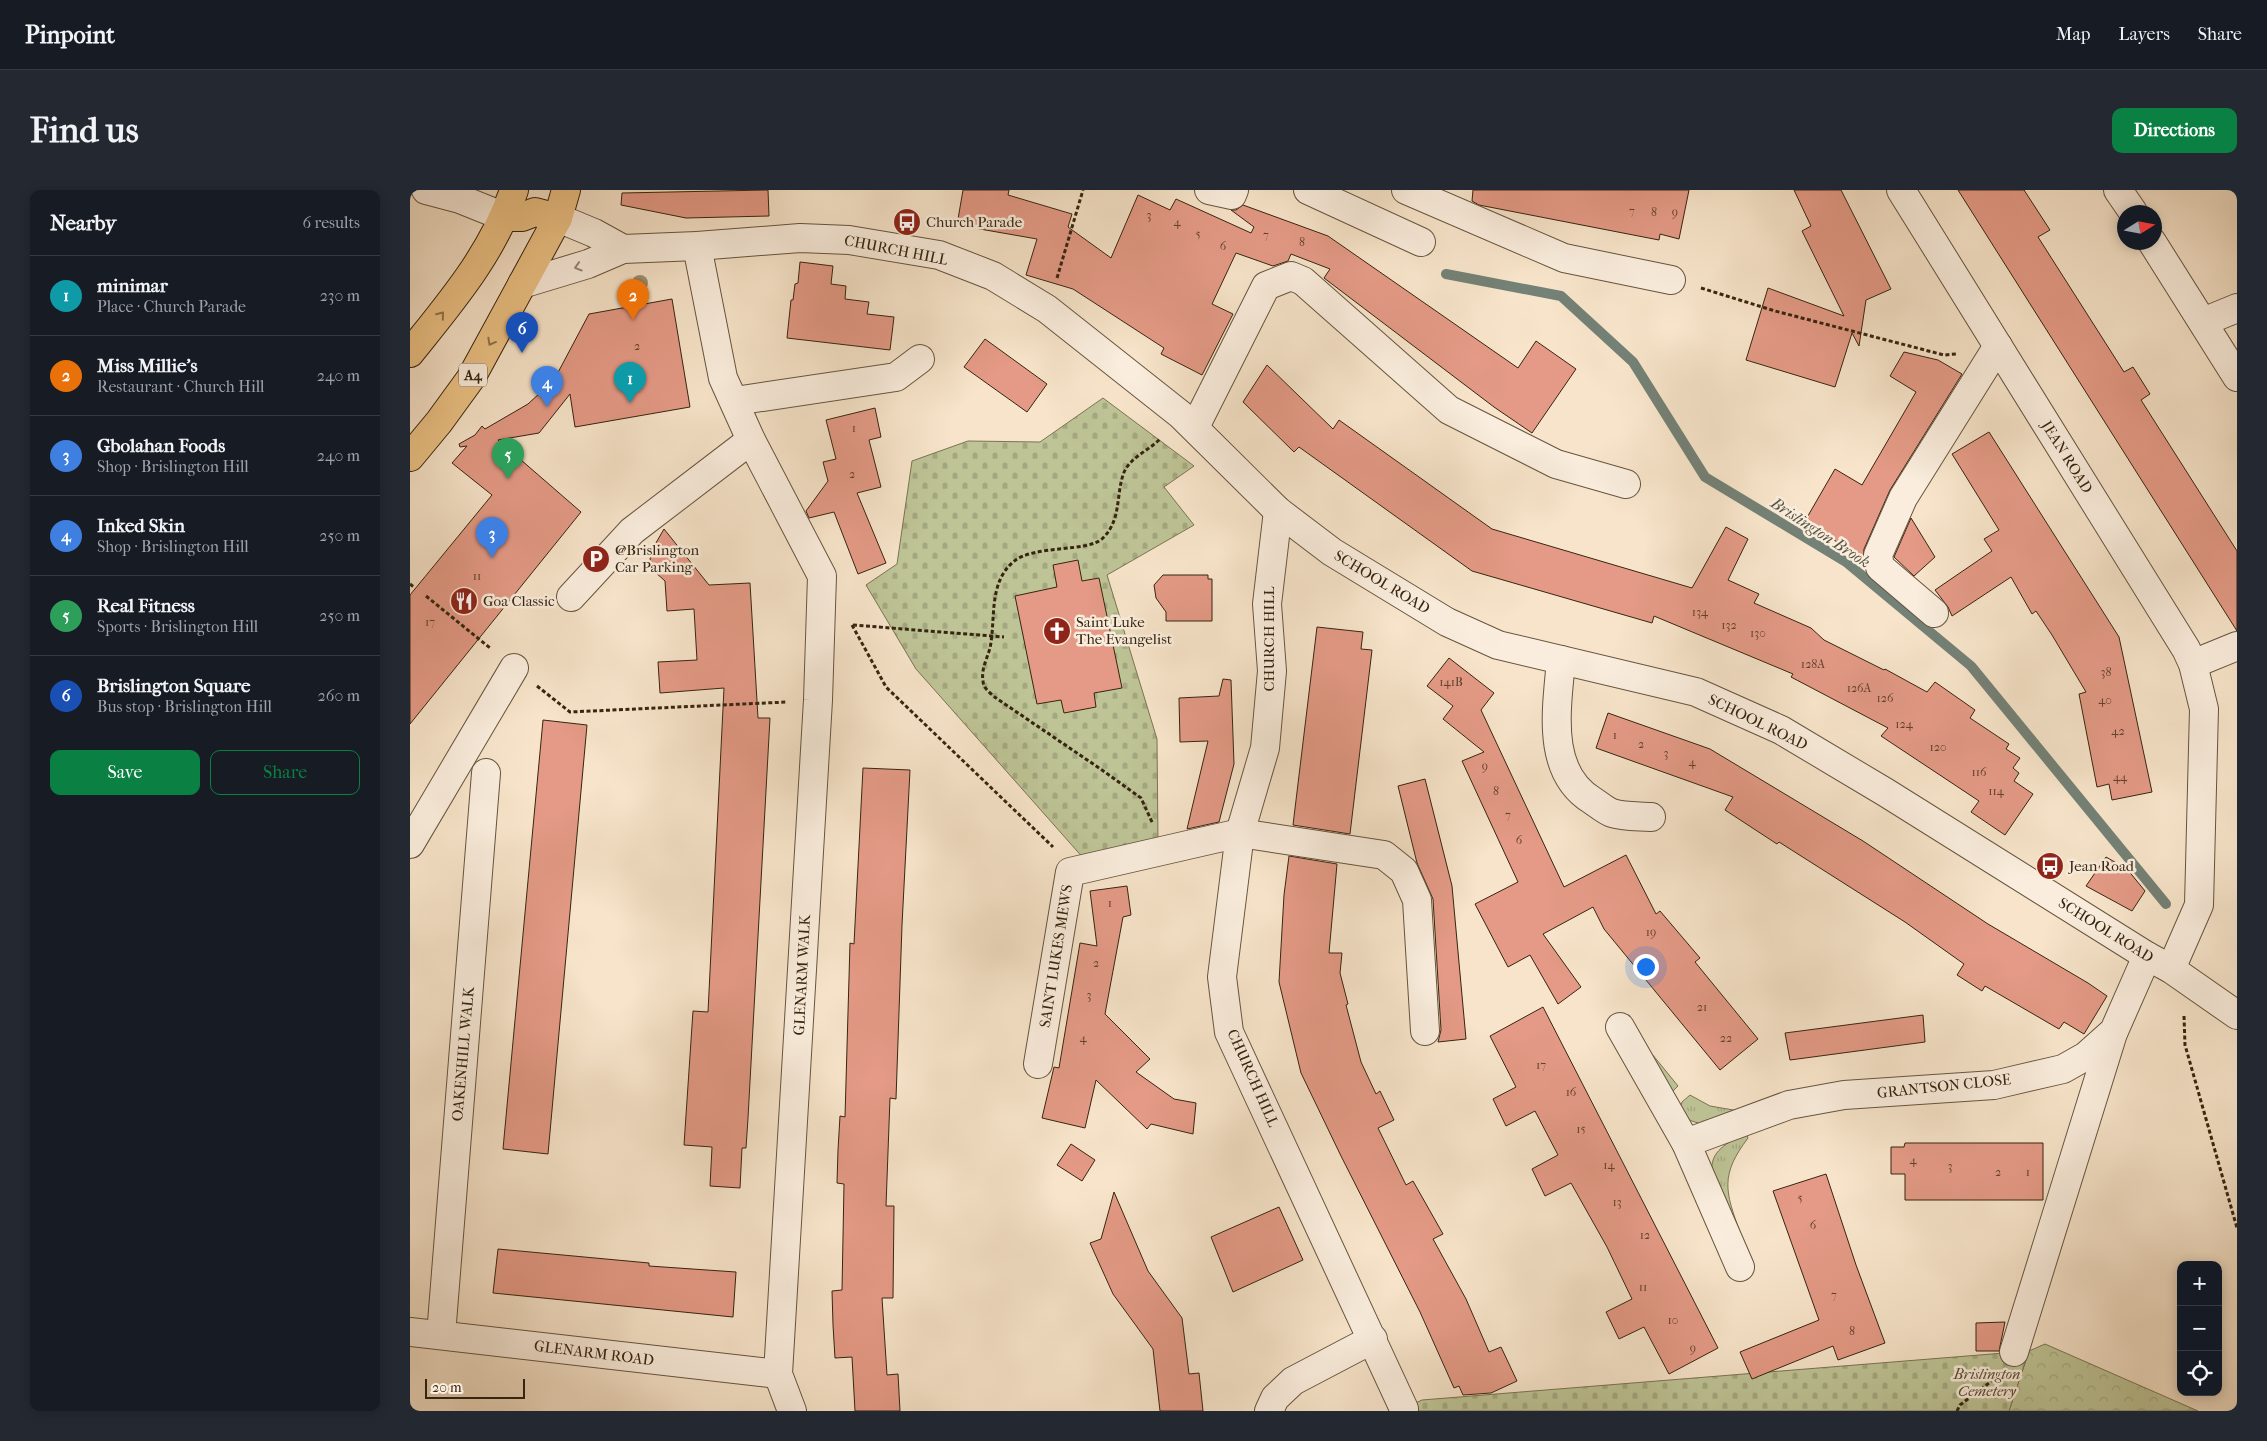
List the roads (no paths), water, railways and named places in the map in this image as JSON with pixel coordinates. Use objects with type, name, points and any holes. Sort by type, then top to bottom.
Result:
[{"type":"highway","points":[[410,353],[455,298],[488,250],[505,217],[514,190]]},
{"type":"highway","name":"A4","points":[[410,457],[439,422],[471,378],[558,218],[566,190]]},
{"type":"highway","points":[[505,217],[522,218],[535,212],[558,218]]},
{"type":"highway","points":[[410,432],[439,422]]},
{"type":"street","points":[[426,190],[460,199],[505,217]]},
{"type":"street","points":[[1209,190],[1232,194],[1234,190]]},
{"type":"street","points":[[1308,190],[1422,242]]},
{"type":"street","points":[[1406,190],[1564,258],[1671,280]]},
{"type":"street","name":"JEAN ROAD","points":[[1901,190],[2186,649],[2193,664],[2204,709],[2199,905],[2171,969]]},
{"type":"street","points":[[2118,190],[2128,205]]},
{"type":"street","points":[[558,218],[594,233],[623,249]]},
{"type":"street","name":"CHURCH HILL","points":[[522,284],[588,264],[623,249],[697,246],[800,238],[850,240],[939,255],[993,276],[1047,309],[1195,427],[1278,510],[1267,604],[1272,672],[1265,748],[1240,833],[1222,977],[1230,1032],[1404,1408]]},
{"type":"street","points":[[570,597],[632,531],[751,440],[724,378],[697,246]]},
{"type":"street","points":[[2157,250],[2237,376]]},
{"type":"street","points":[[1195,427],[1266,286],[1290,276],[1304,281],[1449,410],[1556,464],[1626,484]]},
{"type":"street","points":[[2203,322],[2237,308]]},
{"type":"street","points":[[1934,613],[1880,567],[1878,555],[1903,498],[1998,346]]},
{"type":"street","points":[[735,401],[896,377],[920,359]]},
{"type":"street","name":"GLENARM WALK","points":[[751,440],[822,576],[818,700],[778,1374]]},
{"type":"street","name":"SCHOOL ROAD","points":[[1278,510],[1332,552],[1447,622],[1498,645],[1696,692],[1781,730],[2171,969],[2237,1015]]},
{"type":"street","points":[[2193,664],[2237,646]]},
{"type":"street","points":[[1561,660],[1556,714],[1558,747],[1568,778],[1585,797],[1611,813],[1651,817]]},
{"type":"street","points":[[410,844],[514,668]]},
{"type":"street","name":"OAKENHILL WALK","points":[[441,1335],[486,773]]},
{"type":"street","points":[[1240,833],[1384,855],[1404,870],[1417,900],[1425,1031]]},
{"type":"street","name":"SAINT LUKES MEWS","points":[[1038,1064],[1070,872],[1240,833]]},
{"type":"street","name":"GRANTSON CLOSE","points":[[1686,1143],[1789,1105],[1844,1095],[1994,1085],[2063,1069],[2086,1056],[2114,1031],[2147,956]]},
{"type":"street","points":[[1620,1027],[1686,1143],[1740,1266]]},
{"type":"street","points":[[2014,1352],[2114,1031]]},
{"type":"street","name":"GLENARM ROAD","points":[[410,1332],[778,1374]]},
{"type":"street","points":[[1270,1411],[1275,1398],[1293,1381],[1373,1339]]},
{"type":"street","points":[[778,1374],[792,1411]]},
{"type":"waterway","name":"Brislington Brook","points":[[1446,274],[1561,296],[1633,362],[1705,477],[1846,562],[1971,666],[2166,904]]},
{"type":"place","name":"Church Parade","points":[[907,222]]},
{"type":"place","name":"Miss Millie's","points":[[633,320]]},
{"type":"place","name":"Brislington Square","points":[[522,353]]},
{"type":"place","name":"minimar","points":[[630,403]]},
{"type":"place","name":"Inked Skin","points":[[547,407]]},
{"type":"place","name":"Real Fitness","points":[[508,479]]},
{"type":"place","name":"Gbolahan Foods","points":[[492,558]]},
{"type":"place","name":"@Brislington Car Parking","points":[[596,559]]},
{"type":"place","name":"Goa Classic","points":[[464,601]]},
{"type":"place","name":"Saint Luke The Evangelist","points":[[1057,631]]},
{"type":"place","name":"Jean Road","points":[[2050,866]]},
{"type":"park label","name":"Brislington Cemetery","points":[[1987,1382]]}]
